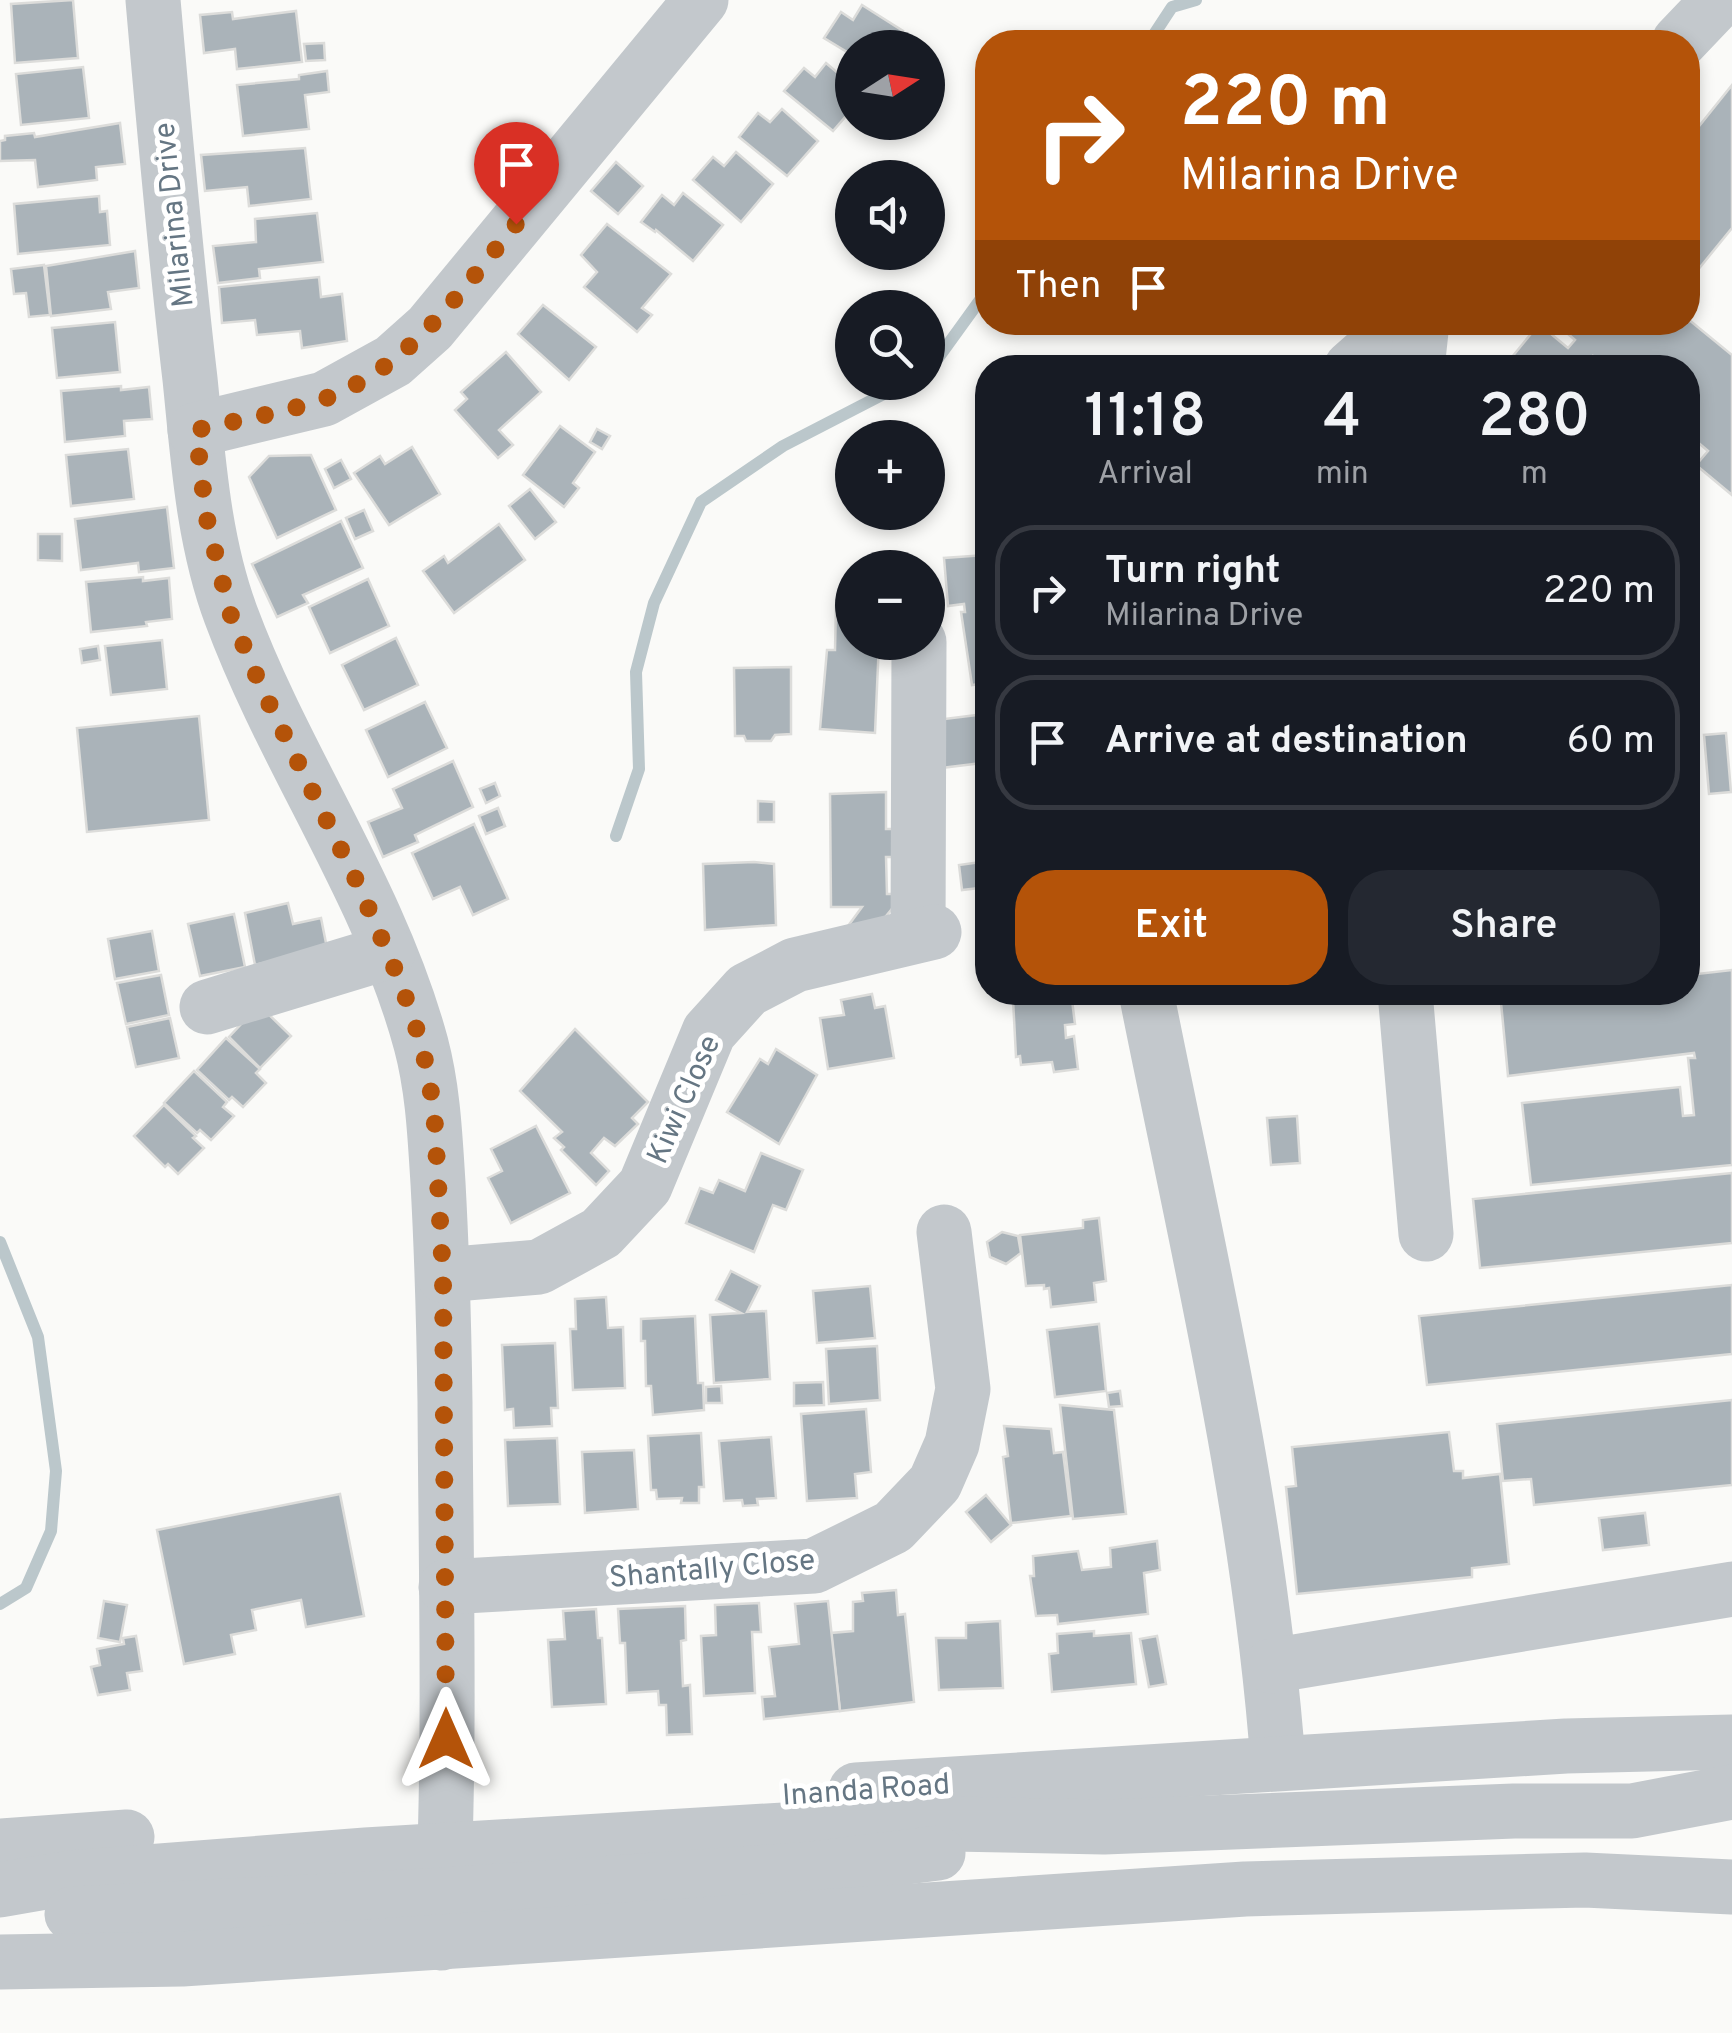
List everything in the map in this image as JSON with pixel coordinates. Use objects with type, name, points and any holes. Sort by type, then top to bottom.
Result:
[{"type":"street","name":"Milarina Drive","points":[[153,0],[173,229],[206,515],[230,613],[388,952],[422,1045],[434,1108],[443,1275],[444,1876]]},
{"type":"street","points":[[196,430],[324,399],[393,361],[430,328],[702,0]]},
{"type":"street","points":[[1690,30],[1719,0]]},
{"type":"street","points":[[1366,355],[1388,335]]},
{"type":"street","name":"Kiwi Close","points":[[443,1275],[539,1267],[601,1233],[644,1186],[709,1032],[747,990],[795,964],[926,934],[920,660]]},
{"type":"street","points":[[207,1007],[388,952]]},
{"type":"street","points":[[1149,1005],[1224,1387],[1271,1666],[1278,1764]]},
{"type":"street","points":[[1406,1005],[1426,1234]]},
{"type":"street","name":"Shantally Close","points":[[446,1587],[814,1566],[893,1527],[935,1483],[952,1444],[962,1390],[944,1232]]},
{"type":"street","points":[[1271,1666],[1732,1589]]},
{"type":"street","name":"Inanda Road","points":[[0,1962],[182,1959],[444,1876],[1278,1764],[1566,1746],[1732,1742]]},
{"type":"street","points":[[0,1890],[69,1878],[444,1876],[896,1860],[1104,1827],[1632,1810],[1732,1792]]},
{"type":"street","points":[[1632,1810],[1732,1827]]},
{"type":"street","name":"Inanda Road","points":[[0,1846],[444,1876],[1244,1888],[1585,1880],[1732,1887]]},
{"type":"street","points":[[0,1909],[75,1914],[444,1876]]},
{"type":"building","points":[[73,0],[78,58],[15,63],[11,4]]},
{"type":"building","points":[[862,5],[901,30],[835,30],[835,45],[824,38],[841,12],[853,20]]},
{"type":"building","points":[[296,11],[302,62],[237,69],[235,49],[204,53],[200,15],[232,12],[233,19]]},
{"type":"building","points":[[324,43],[325,60],[306,61],[304,44]]},
{"type":"building","points":[[826,63],[835,71],[833,131],[784,91],[804,68],[815,77]]},
{"type":"building","points":[[83,67],[89,118],[21,125],[16,74]]},
{"type":"building","points":[[327,71],[329,92],[305,95],[309,129],[243,136],[237,85],[299,79],[299,75]]},
{"type":"building","points":[[1732,85],[1732,228],[1700,267],[1700,125]]},
{"type":"building","points":[[782,109],[818,141],[787,176],[739,137],[758,113],[770,122]]},
{"type":"building","points":[[120,123],[125,164],[96,167],[97,180],[38,187],[35,160],[0,161],[0,141],[5,136],[34,133],[35,137]]},
{"type":"building","points":[[305,148],[311,199],[249,206],[247,187],[205,191],[201,155]]},
{"type":"building","points":[[736,152],[773,184],[741,222],[693,180],[713,157],[724,166]]},
{"type":"building","points":[[616,162],[643,186],[618,214],[591,191]]},
{"type":"building","points":[[683,193],[723,225],[693,261],[641,222],[662,195],[674,205]]},
{"type":"building","points":[[99,196],[100,212],[107,211],[110,245],[18,254],[14,204]]},
{"type":"building","points":[[317,213],[323,262],[259,269],[260,278],[218,283],[213,246],[256,242],[255,219]]},
{"type":"building","points":[[607,224],[671,274],[642,308],[652,315],[637,332],[584,287],[597,272],[581,255]]},
{"type":"building","points":[[135,251],[139,288],[108,292],[111,309],[51,316],[46,266]]},
{"type":"building","points":[[44,265],[50,315],[29,317],[26,293],[14,294],[11,269]]},
{"type":"building","points":[[319,277],[321,297],[342,294],[347,341],[302,348],[300,331],[257,335],[255,320],[222,323],[219,287]]},
{"type":"building","points":[[543,305],[596,347],[569,380],[518,334]]},
{"type":"building","points":[[115,322],[120,372],[57,378],[52,328]]},
{"type":"building","points":[[1700,329],[1732,355],[1732,495],[1700,468],[1700,460],[1708,451],[1700,444],[1700,355],[1514,355],[1530,335],[1552,335],[1568,348],[1575,340],[1569,335],[1700,335]]},
{"type":"building","points":[[506,352],[541,392],[499,430],[513,445],[498,458],[455,410],[467,399],[461,392]]},
{"type":"building","points":[[121,386],[121,390],[149,387],[152,419],[124,421],[125,436],[65,442],[61,391]]},
{"type":"building","points":[[560,426],[595,452],[573,483],[579,488],[564,507],[523,475]]},
{"type":"building","points":[[597,429],[610,436],[602,449],[590,442]]},
{"type":"building","points":[[412,447],[440,494],[389,525],[354,473],[380,456],[385,464]]},
{"type":"building","points":[[128,449],[134,499],[71,506],[66,455]]},
{"type":"building","points":[[311,455],[336,510],[277,538],[249,477],[269,456]]},
{"type":"building","points":[[341,460],[351,479],[334,488],[325,469]]},
{"type":"building","points":[[530,489],[556,522],[535,539],[509,506]]},
{"type":"building","points":[[167,507],[174,568],[139,572],[138,563],[81,570],[75,519]]},
{"type":"building","points":[[364,510],[373,531],[355,539],[346,518]]},
{"type":"building","points":[[341,521],[363,568],[303,595],[308,603],[277,617],[252,564]]},
{"type":"building","points":[[499,524],[525,560],[454,613],[423,571],[444,556],[448,563]]},
{"type":"building","points":[[38,534],[62,534],[62,561],[38,560]]},
{"type":"building","points":[[975,556],[975,685],[972,685],[961,612],[965,612],[964,604],[948,606],[945,558]]},
{"type":"building","points":[[143,577],[143,581],[169,578],[172,619],[91,632],[86,582]]},
{"type":"building","points":[[368,579],[389,626],[330,653],[309,607]]},
{"type":"building","points":[[396,638],[418,685],[364,710],[342,665]]},
{"type":"building","points":[[162,640],[167,689],[111,695],[105,646]]},
{"type":"building","points":[[98,646],[100,660],[82,663],[80,649]]},
{"type":"building","points":[[827,650],[835,650],[835,660],[878,660],[875,733],[820,729]]},
{"type":"building","points":[[791,667],[791,734],[775,735],[771,741],[746,741],[744,736],[735,736],[734,668]]},
{"type":"building","points":[[425,702],[447,748],[388,777],[366,730]]},
{"type":"building","points":[[975,715],[975,764],[941,768],[936,720]]},
{"type":"building","points":[[199,716],[209,820],[87,832],[77,728]]},
{"type":"building","points":[[1726,733],[1731,792],[1709,794],[1704,735]]},
{"type":"building","points":[[453,761],[473,807],[415,835],[418,842],[383,857],[368,822],[402,808],[393,789]]},
{"type":"building","points":[[495,783],[500,796],[486,803],[480,789]]},
{"type":"building","points":[[886,792],[886,829],[897,829],[896,857],[886,857],[887,894],[899,894],[899,900],[878,926],[848,926],[862,907],[831,907],[830,794]]},
{"type":"building","points":[[758,801],[774,802],[774,822],[758,822]]},
{"type":"building","points":[[498,808],[505,826],[486,834],[479,816]]},
{"type":"building","points":[[474,824],[508,899],[473,915],[460,887],[433,899],[412,853]]},
{"type":"building","points":[[975,863],[975,888],[962,890],[959,865]]},
{"type":"building","points":[[703,864],[774,864],[776,925],[705,930]]},
{"type":"building","points":[[288,903],[293,924],[321,918],[327,948],[255,965],[245,913]]},
{"type":"building","points":[[234,914],[245,967],[200,976],[188,924]]},
{"type":"building","points":[[152,931],[159,971],[115,979],[108,939]]},
{"type":"building","points":[[1732,970],[1732,1165],[1531,1185],[1522,1103],[1680,1087],[1683,1116],[1694,1115],[1688,1058],[1695,1058],[1694,1053],[1508,1076],[1501,1005],[1700,1005],[1700,974]]},
{"type":"building","points":[[161,975],[169,1015],[126,1024],[117,983]]},
{"type":"building","points":[[872,994],[875,1008],[885,1006],[894,1058],[828,1069],[820,1018],[844,1015],[841,1000]]},
{"type":"building","points":[[259,1005],[291,1036],[260,1068],[229,1037]]},
{"type":"building","points":[[1013,1005],[1073,1005],[1075,1024],[1065,1025],[1066,1038],[1074,1036],[1078,1069],[1054,1072],[1052,1062],[1021,1065],[1020,1056],[1016,1057]]},
{"type":"building","points":[[170,1018],[179,1058],[136,1067],[127,1027]]},
{"type":"building","points":[[575,1029],[648,1102],[632,1118],[638,1124],[615,1146],[604,1138],[591,1153],[609,1171],[596,1185],[561,1150],[564,1147],[554,1138],[562,1132],[520,1091]]},
{"type":"building","points":[[226,1038],[260,1069],[256,1073],[266,1083],[243,1107],[232,1097],[229,1100],[197,1070]]},
{"type":"building","points":[[776,1049],[817,1075],[779,1144],[727,1112],[760,1059],[768,1064]]},
{"type":"building","points":[[194,1071],[227,1102],[223,1107],[234,1116],[211,1140],[200,1130],[197,1133],[164,1103]]},
{"type":"building","points":[[164,1105],[204,1148],[178,1174],[168,1164],[165,1167],[134,1136]]},
{"type":"building","points":[[1297,1116],[1300,1163],[1271,1165],[1267,1118]]},
{"type":"building","points":[[536,1126],[570,1193],[511,1223],[488,1178],[502,1171],[491,1149]]},
{"type":"building","points":[[761,1153],[803,1170],[786,1210],[773,1205],[754,1252],[686,1223],[700,1188],[713,1193],[719,1180],[745,1191]]},
{"type":"building","points":[[1732,1173],[1732,1243],[1480,1268],[1473,1199]]},
{"type":"building","points":[[1099,1218],[1106,1281],[1094,1283],[1096,1302],[1051,1307],[1049,1288],[1026,1286],[1020,1235],[1083,1228],[1083,1220]]},
{"type":"building","points":[[1002,1232],[1018,1236],[1021,1253],[1006,1264],[990,1257],[987,1242]]},
{"type":"building","points":[[731,1271],[760,1286],[747,1312],[766,1311],[770,1379],[714,1383],[710,1315],[741,1313],[716,1300]]},
{"type":"building","points":[[1732,1285],[1732,1354],[1427,1385],[1419,1316]]},
{"type":"building","points":[[870,1286],[875,1338],[817,1343],[813,1291]]},
{"type":"building","points":[[606,1297],[608,1328],[623,1327],[625,1388],[573,1390],[570,1329],[576,1329],[575,1299]]},
{"type":"building","points":[[695,1316],[698,1383],[703,1383],[704,1410],[653,1415],[651,1386],[646,1386],[641,1319]]},
{"type":"building","points":[[1099,1324],[1106,1391],[1055,1397],[1047,1330]]},
{"type":"building","points":[[555,1343],[558,1408],[551,1408],[552,1426],[514,1428],[513,1409],[505,1410],[502,1345]]},
{"type":"building","points":[[877,1346],[880,1400],[829,1404],[826,1349]]},
{"type":"building","points":[[823,1382],[824,1405],[794,1406],[794,1383]]},
{"type":"building","points":[[721,1386],[722,1403],[706,1403],[706,1387]]},
{"type":"building","points":[[1120,1391],[1122,1406],[1109,1407],[1107,1393]]},
{"type":"building","points":[[1732,1400],[1732,1485],[1534,1505],[1531,1479],[1503,1481],[1497,1424]]},
{"type":"building","points":[[1060,1405],[1114,1410],[1126,1514],[1073,1519]]},
{"type":"building","points":[[866,1409],[871,1472],[855,1474],[857,1498],[807,1501],[801,1414]]},
{"type":"building","points":[[1004,1426],[1051,1429],[1054,1453],[1063,1452],[1071,1516],[1011,1523],[1003,1457],[1008,1456]]},
{"type":"building","points":[[1449,1432],[1454,1471],[1463,1471],[1463,1478],[1500,1474],[1509,1564],[1472,1568],[1472,1577],[1297,1594],[1286,1487],[1296,1486],[1292,1447]]},
{"type":"building","points":[[701,1433],[704,1487],[699,1487],[699,1503],[681,1503],[682,1498],[657,1499],[656,1490],[651,1490],[648,1436]]},
{"type":"building","points":[[771,1437],[776,1498],[757,1499],[758,1505],[743,1506],[742,1500],[724,1501],[719,1441]]},
{"type":"building","points":[[557,1438],[560,1504],[508,1506],[505,1440]]},
{"type":"building","points":[[634,1450],[638,1509],[585,1513],[582,1452]]},
{"type":"building","points":[[340,1494],[364,1616],[306,1627],[301,1600],[252,1610],[256,1630],[231,1635],[235,1654],[184,1664],[157,1530]]},
{"type":"building","points":[[986,1495],[1011,1525],[991,1542],[966,1512]]},
{"type":"building","points":[[1645,1513],[1649,1545],[1603,1550],[1599,1518]]},
{"type":"building","points":[[1157,1541],[1160,1570],[1144,1573],[1148,1614],[1058,1624],[1057,1615],[1036,1616],[1030,1576],[1034,1576],[1033,1556],[1078,1551],[1082,1570],[1111,1567],[1110,1548]]},
{"type":"building","points":[[896,1590],[898,1615],[905,1614],[914,1702],[840,1711],[831,1633],[853,1631],[853,1602],[863,1601],[862,1593]]},
{"type":"building","points":[[104,1601],[127,1605],[120,1642],[98,1638]]},
{"type":"building","points":[[828,1601],[840,1711],[764,1719],[762,1697],[775,1696],[769,1647],[799,1644],[795,1604]]},
{"type":"building","points":[[759,1603],[761,1632],[752,1632],[755,1693],[704,1696],[701,1636],[716,1635],[715,1605]]},
{"type":"building","points":[[685,1606],[686,1640],[681,1641],[683,1686],[690,1685],[692,1734],[667,1735],[666,1705],[659,1705],[658,1691],[627,1693],[625,1643],[620,1643],[618,1609]]},
{"type":"building","points":[[596,1609],[606,1704],[552,1707],[548,1640],[565,1639],[563,1611]]},
{"type":"building","points":[[1000,1621],[1003,1688],[939,1690],[936,1638],[966,1638],[966,1623]]},
{"type":"building","points":[[1094,1631],[1094,1636],[1131,1633],[1136,1684],[1052,1692],[1049,1654],[1058,1653],[1057,1634]]},
{"type":"building","points":[[136,1636],[142,1671],[127,1673],[130,1690],[98,1695],[91,1667],[100,1665],[97,1649],[124,1644],[123,1638]]},
{"type":"building","points":[[1157,1636],[1166,1684],[1149,1687],[1140,1639]]},
{"type":"waterway","points":[[1157,30],[1172,7],[1196,0]]},
{"type":"waterway","points":[[945,348],[975,307]]},
{"type":"waterway","points":[[616,836],[639,769],[636,672],[654,603],[701,502],[783,446],[872,400]]},
{"type":"waterway","points":[[0,1242],[38,1337],[56,1471],[51,1531],[26,1588],[0,1604]]},
{"type":"route","points":[[446,1739],[443,1275],[434,1108],[422,1045],[400,981],[358,884],[262,689],[230,613],[206,515],[196,430],[324,399],[393,361],[430,328],[516,224]]}]
